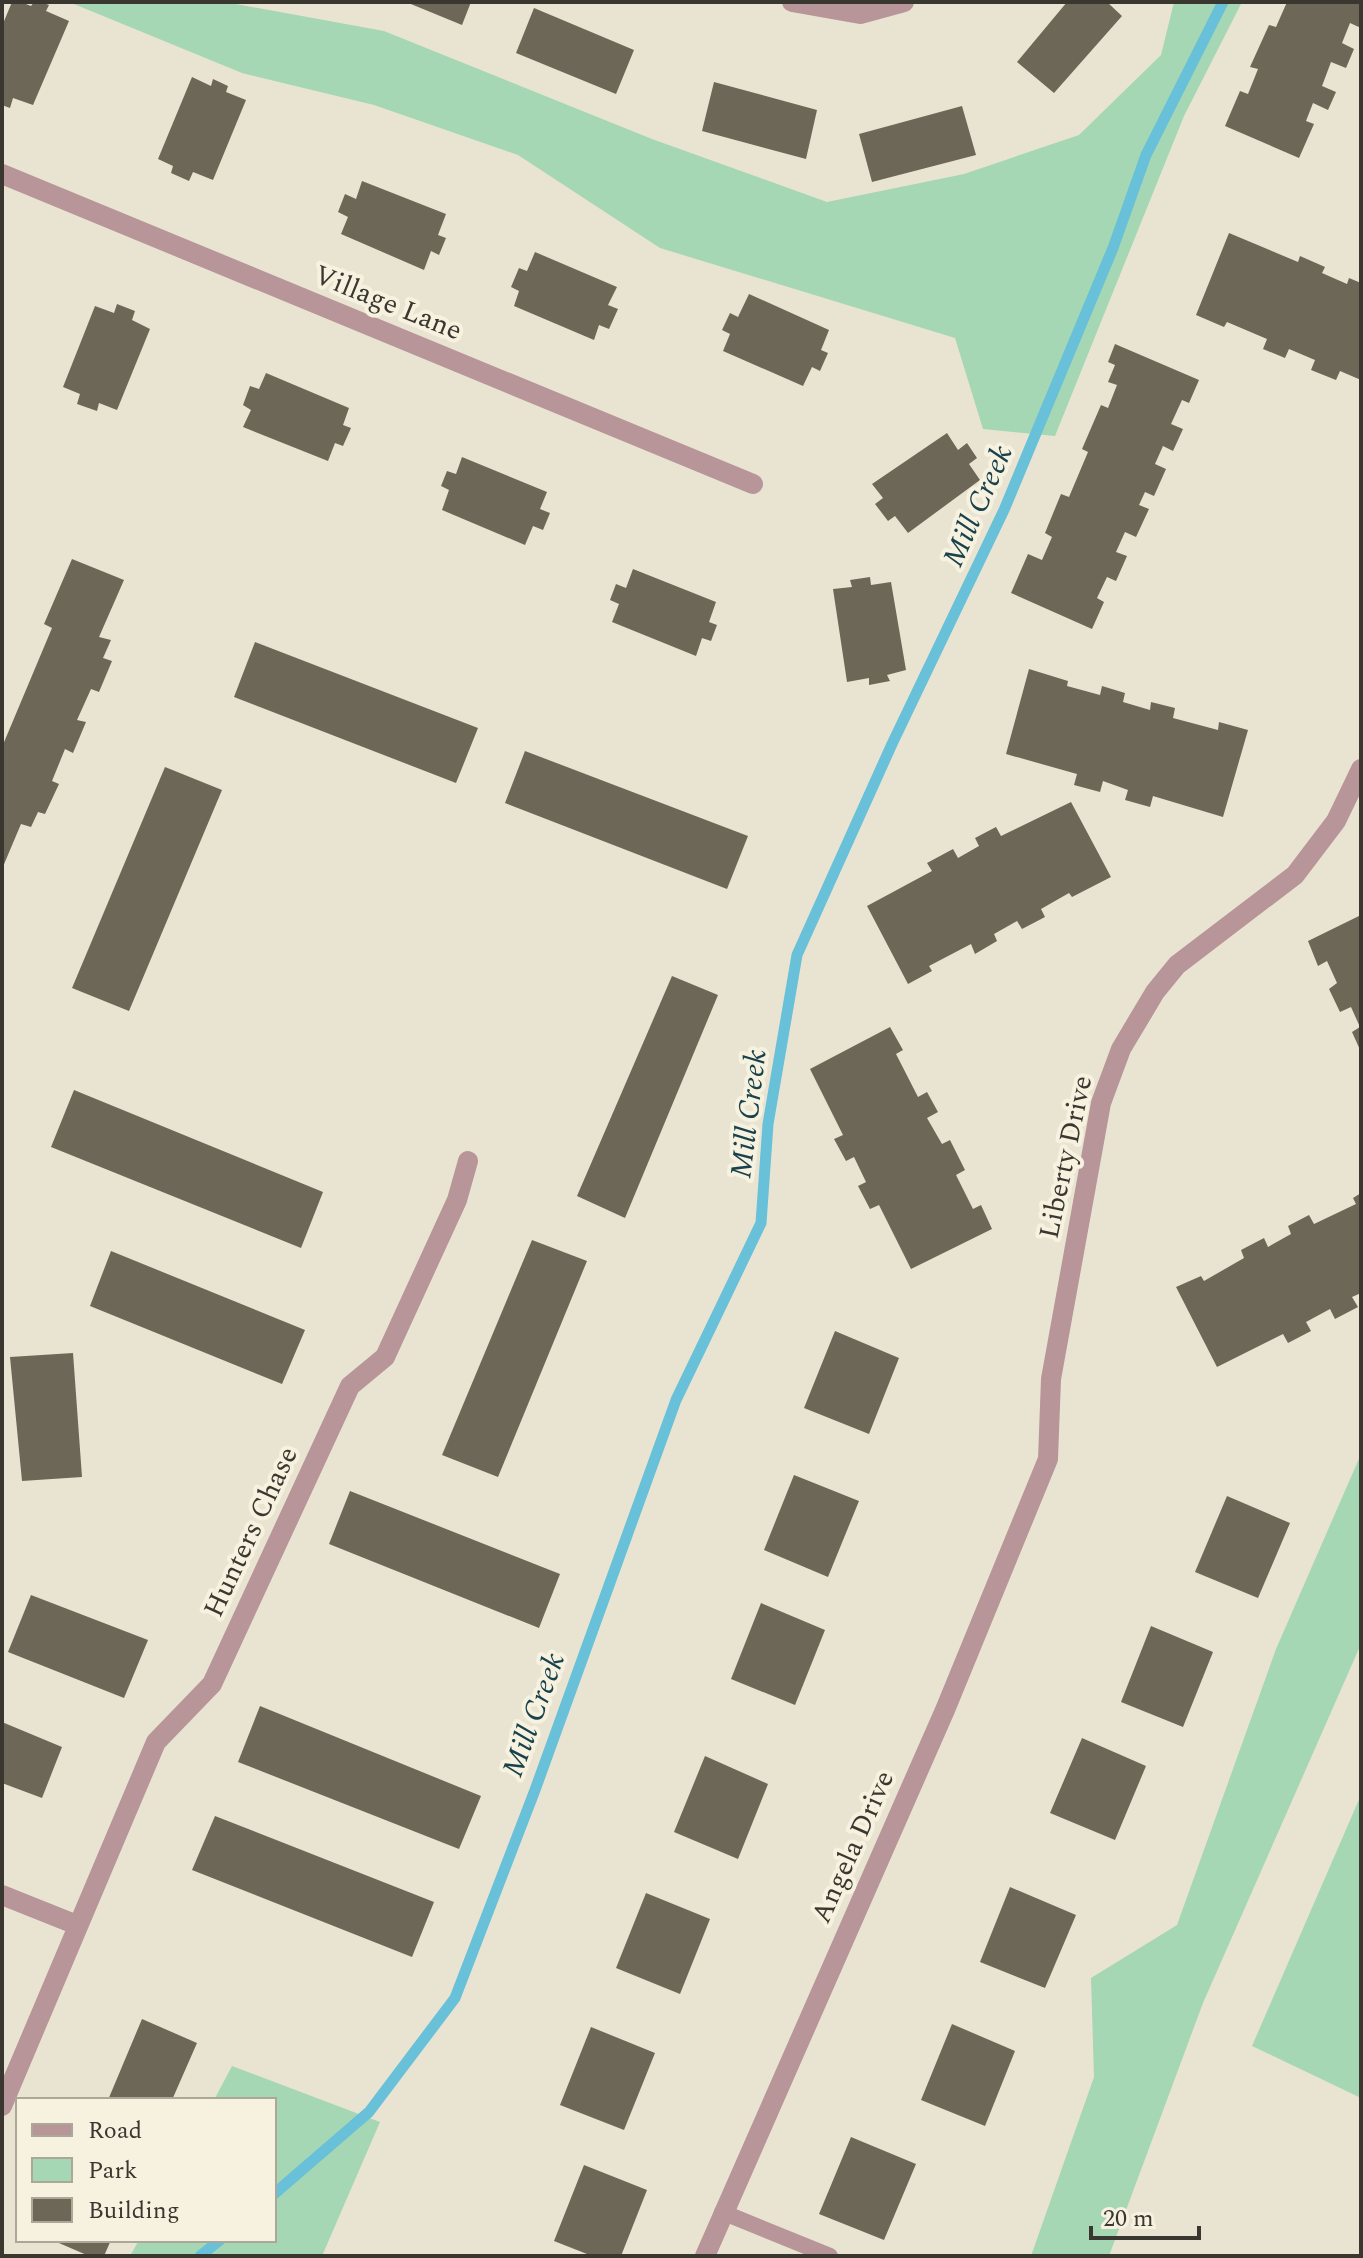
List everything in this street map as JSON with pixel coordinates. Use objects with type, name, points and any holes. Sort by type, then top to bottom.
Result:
[{"type":"street","points":[[792,2],[860,14],[904,2]]},
{"type":"street","name":"Village Lane","points":[[2,174],[753,484]]},
{"type":"street","name":"Liberty Drive","points":[[1048,1459],[1051,1379],[1101,1103],[1121,1049],[1155,992],[1177,965],[1295,875],[1336,821],[1361,769]]},
{"type":"street","name":"Hunters Chase","points":[[2,2106],[156,1742],[212,1684],[350,1386],[385,1357],[457,1200],[468,1161]]},
{"type":"street","name":"Angela Drive","points":[[705,2256],[945,1710],[1048,1459]]},
{"type":"street","points":[[2,1895],[77,1925]]},
{"type":"lane","points":[[722,2212],[830,2256]]},
{"type":"green space","points":[[69,2],[225,2],[384,31],[652,139],[827,202],[964,174],[1079,135],[1161,55],[1174,2],[1242,2],[1184,116],[1055,436],[983,429],[955,338],[660,248],[518,155],[374,105],[242,73]]},
{"type":"green space","points":[[1361,1454],[1361,1644],[1203,2003],[1109,2256],[1031,2256],[1094,2077],[1091,1978],[1177,1925],[1276,1649]]},
{"type":"green space","points":[[1361,1795],[1361,2098],[1252,2046]]},
{"type":"green space","points":[[232,2066],[380,2122],[322,2256],[130,2256],[138,2242],[276,2242],[276,2098],[215,2098]]},
{"type":"building","points":[[12,2],[31,6],[34,2],[41,2],[49,5],[46,11],[69,21],[33,105],[13,98],[10,108],[2,105],[2,26]]},
{"type":"building","points":[[406,2],[471,2],[462,25]]},
{"type":"building","points":[[1067,2],[1107,2],[1122,16],[1054,93],[1017,62]]},
{"type":"building","points":[[1287,2],[1361,2],[1361,28],[1350,23],[1342,43],[1354,49],[1346,68],[1331,62],[1322,86],[1336,92],[1328,110],[1313,103],[1306,121],[1314,124],[1299,158],[1225,126],[1240,91],[1248,94],[1258,69],[1250,67],[1269,25],[1276,27]]},
{"type":"building","points":[[534,8],[634,50],[616,94],[516,53]]},
{"type":"building","points":[[192,77],[211,86],[213,79],[228,86],[226,92],[246,100],[213,180],[193,172],[189,181],[171,173],[173,166],[158,159]]},
{"type":"building","points":[[714,82],[817,110],[806,159],[702,131]]},
{"type":"building","points":[[962,106],[976,155],[872,182],[859,134]]},
{"type":"building","points":[[362,181],[446,214],[438,235],[446,238],[439,255],[431,251],[424,270],[341,234],[348,217],[338,212],[345,194],[356,199]]},
{"type":"building","points":[[1229,233],[1298,262],[1300,256],[1325,267],[1322,273],[1347,284],[1349,278],[1361,283],[1361,380],[1340,371],[1336,380],[1311,370],[1315,360],[1289,349],[1285,358],[1263,349],[1267,339],[1227,322],[1224,327],[1196,315]]},
{"type":"building","points":[[535,252],[617,287],[608,305],[618,309],[609,329],[599,325],[594,340],[514,306],[519,291],[511,287],[519,268],[527,271]]},
{"type":"building","points":[[749,294],[829,330],[821,350],[828,353],[820,371],[812,367],[803,386],[723,351],[730,334],[722,330],[730,313],[738,317]]},
{"type":"building","points":[[117,304],[135,311],[132,320],[150,329],[117,410],[99,403],[97,411],[77,404],[80,394],[63,387],[95,306],[114,313]]},
{"type":"building","points":[[1115,344],[1199,380],[1189,403],[1182,400],[1171,424],[1183,429],[1173,451],[1163,446],[1155,464],[1166,469],[1154,496],[1145,492],[1139,505],[1149,509],[1136,537],[1125,532],[1116,552],[1127,556],[1116,581],[1107,577],[1097,598],[1104,602],[1092,629],[1011,593],[1028,554],[1042,560],[1052,537],[1045,533],[1061,494],[1069,497],[1088,452],[1082,449],[1101,405],[1108,408],[1117,385],[1108,382],[1115,365],[1108,362]]},
{"type":"building","points":[[266,373],[349,408],[343,425],[351,428],[343,446],[335,443],[328,461],[243,427],[251,410],[243,405],[250,386],[259,389]]},
{"type":"building","points":[[947,433],[958,450],[967,443],[977,458],[969,464],[980,480],[908,533],[895,516],[888,521],[875,504],[883,498],[872,484]]},
{"type":"building","points":[[462,457],[547,492],[540,509],[550,513],[543,530],[533,526],[525,545],[442,510],[449,490],[441,486],[447,471],[456,474]]},
{"type":"building","points":[[72,559],[124,580],[99,637],[111,640],[103,658],[112,661],[99,692],[91,689],[77,720],[86,722],[73,753],[65,749],[52,781],[59,784],[45,814],[38,812],[31,827],[21,824],[2,869],[2,747],[52,628],[44,624]]},
{"type":"building","points":[[633,569],[716,602],[709,622],[717,625],[711,641],[702,638],[696,656],[612,622],[619,604],[610,600],[616,584],[626,588]]},
{"type":"building","points":[[870,577],[871,585],[891,582],[906,670],[887,675],[890,681],[869,685],[869,678],[847,682],[833,589],[852,587],[850,580]]},
{"type":"building","points":[[255,642],[478,728],[456,783],[234,697]]},
{"type":"building","points":[[1029,669],[1068,681],[1067,686],[1100,695],[1102,686],[1125,693],[1123,702],[1150,710],[1151,702],[1175,708],[1173,718],[1218,730],[1219,722],[1248,730],[1223,817],[1153,796],[1150,807],[1125,800],[1128,790],[1103,781],[1100,792],[1074,785],[1077,774],[1006,754]]},
{"type":"building","points":[[525,751],[748,836],[727,889],[505,803]]},
{"type":"building","points":[[165,767],[222,790],[129,1011],[72,988]]},
{"type":"building","points":[[1071,802],[1111,877],[1072,897],[1069,893],[1041,909],[1045,917],[1022,929],[1017,921],[994,934],[997,941],[975,954],[971,944],[929,966],[932,971],[908,984],[867,906],[932,871],[927,863],[953,849],[958,858],[979,846],[975,838],[996,827],[1001,836]]},
{"type":"building","points":[[1361,915],[1361,1052],[1352,1032],[1360,1027],[1351,1007],[1340,1012],[1329,989],[1337,983],[1327,961],[1318,966],[1308,941]]},
{"type":"building","points":[[672,976],[718,995],[625,1218],[577,1196]]},
{"type":"building","points":[[890,1027],[903,1050],[896,1054],[918,1097],[927,1092],[938,1112],[927,1118],[942,1144],[950,1140],[965,1170],[956,1175],[973,1209],[981,1205],[992,1229],[911,1269],[879,1205],[870,1209],[858,1186],[866,1182],[854,1157],[846,1161],[834,1139],[843,1135],[810,1069]]},
{"type":"building","points":[[74,1090],[323,1192],[301,1248],[51,1147]]},
{"type":"building","points":[[1361,1193],[1361,1293],[1352,1297],[1358,1307],[1335,1319],[1330,1309],[1306,1322],[1311,1331],[1288,1343],[1283,1334],[1217,1367],[1176,1287],[1201,1276],[1204,1281],[1244,1258],[1241,1250],[1264,1238],[1268,1247],[1291,1234],[1288,1226],[1309,1215],[1314,1224],[1356,1204],[1353,1198]]},
{"type":"building","points":[[532,1240],[587,1261],[498,1477],[442,1455]]},
{"type":"building","points":[[111,1251],[305,1330],[282,1384],[90,1306]]},
{"type":"building","points":[[835,1331],[899,1358],[869,1434],[804,1408]]},
{"type":"building","points":[[73,1353],[82,1477],[22,1481],[10,1357]]},
{"type":"building","points":[[794,1475],[859,1501],[828,1577],[764,1550]]},
{"type":"building","points":[[350,1491],[560,1574],[539,1628],[329,1544]]},
{"type":"building","points":[[1227,1496],[1290,1523],[1258,1598],[1195,1572]]},
{"type":"building","points":[[31,1595],[148,1640],[124,1698],[8,1652]]},
{"type":"building","points":[[761,1603],[825,1630],[795,1705],[731,1679]]},
{"type":"building","points":[[1151,1626],[1213,1652],[1183,1727],[1121,1702]]},
{"type":"building","points":[[260,1706],[481,1796],[459,1849],[238,1762]]},
{"type":"building","points":[[2,1722],[62,1747],[42,1798],[2,1783]]},
{"type":"building","points":[[1082,1738],[1146,1766],[1115,1840],[1050,1813]]},
{"type":"building","points":[[705,1756],[768,1784],[738,1859],[674,1832]]},
{"type":"building","points":[[215,1816],[434,1902],[412,1957],[192,1870]]},
{"type":"building","points":[[1010,1887],[1076,1915],[1045,1988],[980,1962]]},
{"type":"building","points":[[646,1893],[710,1919],[680,1994],[616,1968]]},
{"type":"building","points":[[142,2019],[197,2043],[173,2098],[109,2098]]},
{"type":"building","points":[[952,2024],[1015,2051],[985,2126],[921,2100]]},
{"type":"building","points":[[591,2027],[655,2053],[624,2130],[560,2105]]},
{"type":"building","points":[[851,2137],[916,2164],[884,2240],[819,2214]]},
{"type":"building","points":[[584,2165],[647,2190],[621,2256],[592,2256],[554,2241]]},
{"type":"building","points":[[57,2242],[110,2242],[104,2256],[89,2256]]},
{"type":"waterway","name":"Mill Creek","points":[[276,2192],[369,2112],[455,1998],[535,1790],[676,1400],[761,1223],[768,1124],[797,955],[892,744],[1004,510],[1113,248],[1146,155],[1223,2]]},
{"type":"waterway","name":"Mill Creek","points":[[200,2256],[218,2242]]}]
